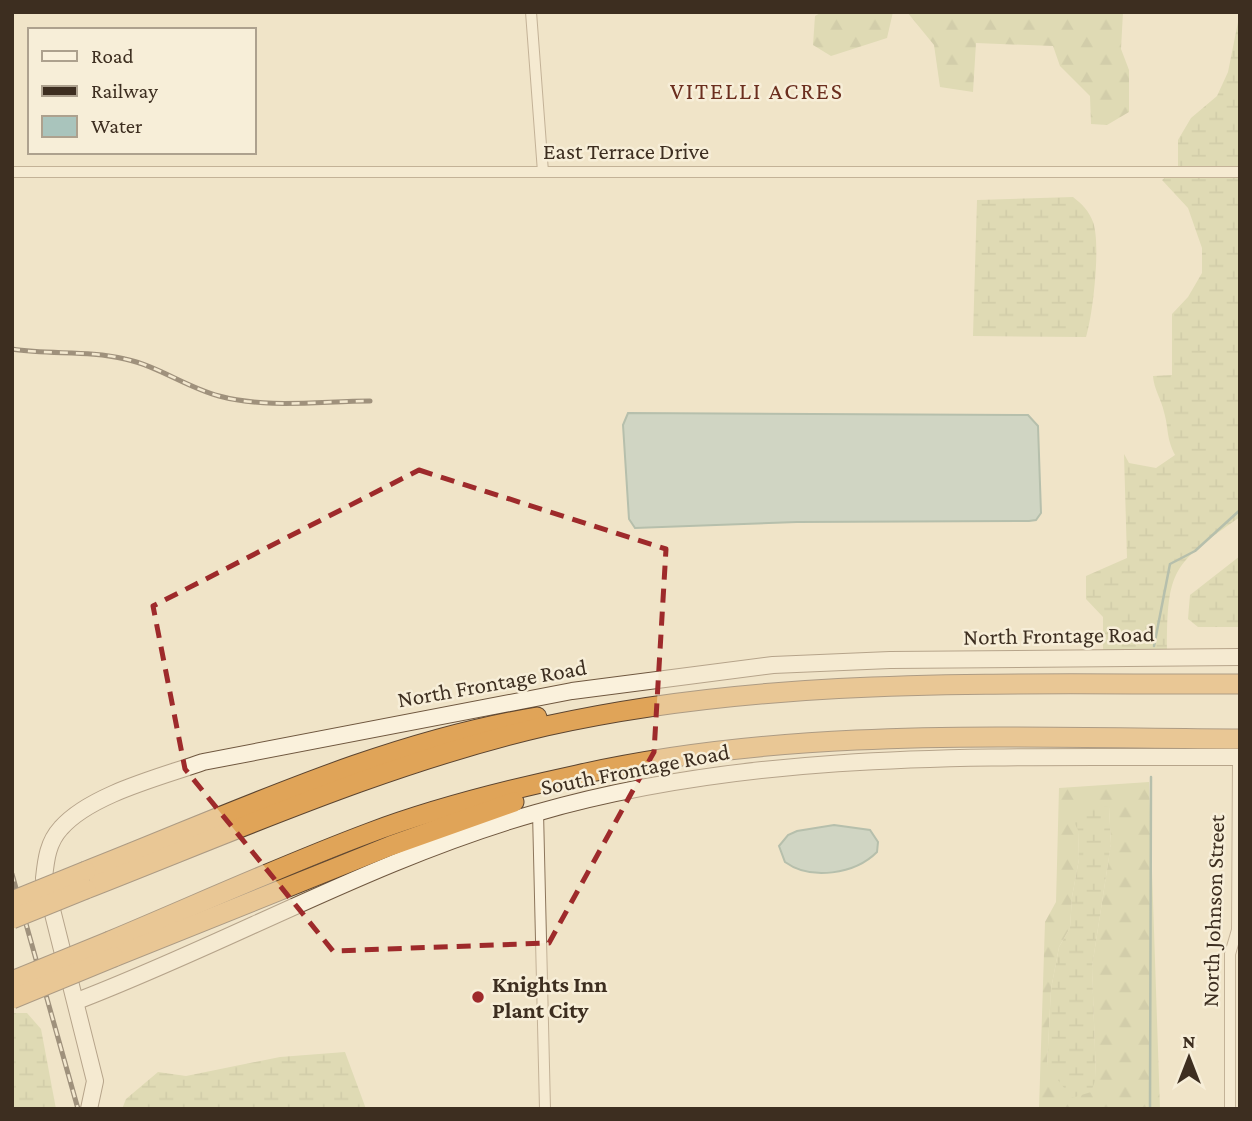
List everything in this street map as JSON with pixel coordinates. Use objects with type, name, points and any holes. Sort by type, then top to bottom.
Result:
[{"type":"highway","points":[[12,901],[86,880],[418,762],[546,726],[650,707],[753,694],[845,687],[1240,684]]},
{"type":"highway","points":[[12,999],[112,949],[371,832],[493,795],[610,768],[695,754],[851,740],[1239,751]]},
{"type":"highway","points":[[12,919],[86,880]]},
{"type":"highway","points":[[12,981],[112,949]]},
{"type":"street","points":[[531,12],[543,172]]},
{"type":"street","name":"East Terrace Drive","points":[[12,172],[1240,172]]},
{"type":"street","name":"North Frontage Road","points":[[89,1109],[95,1081],[44,878],[46,856],[52,840],[74,816],[105,799],[203,762],[562,692],[773,665],[890,660],[1240,657]]},
{"type":"street","name":"South Frontage Road","points":[[77,1001],[411,857],[538,812],[686,779],[824,762],[1239,751]]},
{"type":"street","name":"North Johnson Street","points":[[1230,1109],[1230,954],[1238,930],[1239,751]]},
{"type":"street","points":[[538,812],[545,1109]]},
{"type":"highlighted area","points":[[419,470],[666,549],[654,752],[549,943],[333,951],[185,769],[153,606]]},
{"type":"green space","points":[[822,12],[893,12],[887,38],[831,56],[813,45],[815,16]]},
{"type":"green space","points":[[907,12],[1123,12],[1121,49],[1129,70],[1129,112],[1107,125],[1091,124],[1090,96],[1060,66],[1053,46],[976,43],[973,92],[940,87],[934,45]]},
{"type":"green space","points":[[1240,12],[1240,167],[1178,167],[1178,140],[1191,118],[1217,96],[1228,72]]},
{"type":"green space","points":[[1166,177],[1240,178],[1240,517],[1200,546],[1178,570],[1169,602],[1167,651],[1103,651],[1103,617],[1086,599],[1086,576],[1127,558],[1124,454],[1129,463],[1156,468],[1175,455],[1153,376],[1172,375],[1172,314],[1188,297],[1202,273],[1202,248],[1188,208],[1162,180]]},
{"type":"green space","points":[[1073,197],[1089,214],[1095,232],[1095,279],[1086,337],[973,336],[977,200]]},
{"type":"green space","points":[[1240,556],[1240,627],[1198,627],[1188,619],[1190,595]]},
{"type":"green space","points":[[1149,782],[1160,1109],[1039,1109],[1045,922],[1056,902],[1059,788]],"holes":[[[1109,807],[1111,844],[1092,967],[1096,1078],[1047,1066],[1051,989],[1059,947],[1070,928],[1079,859],[1078,829]]]},
{"type":"green space","points":[[1089,804],[1109,807],[1111,844],[1092,967],[1096,1078],[1091,1092],[1072,1098],[1047,1066],[1051,989],[1059,947],[1070,928],[1079,859],[1078,830],[1072,818]]},
{"type":"green space","points":[[12,1013],[27,1013],[41,1029],[56,1109],[13,1109]]},
{"type":"green space","points":[[345,1052],[366,1109],[122,1109],[126,1099],[158,1072],[186,1076],[280,1057]]},
{"type":"water","points":[[628,413],[1028,415],[1038,426],[1041,513],[1036,520],[1029,521],[797,522],[635,528],[629,519],[623,425]]},
{"type":"water","points":[[834,825],[870,830],[878,842],[877,852],[857,866],[832,872],[807,872],[785,862],[779,846],[788,835]]},
{"type":"waterway","points":[[1154,646],[1170,564],[1195,551],[1240,510]]},
{"type":"waterway","points":[[1150,1109],[1151,777]]},
{"type":"railway","points":[[12,349],[97,354],[125,359],[149,366],[207,392],[237,400],[275,403],[370,401]]},
{"type":"railway","points":[[12,874],[78,1109]]},
{"type":"place","name":"Knights Inn Plant City","points":[[478,997]]},
{"type":"district","name":"VITELLI ACRES","points":[[757,91]]}]
